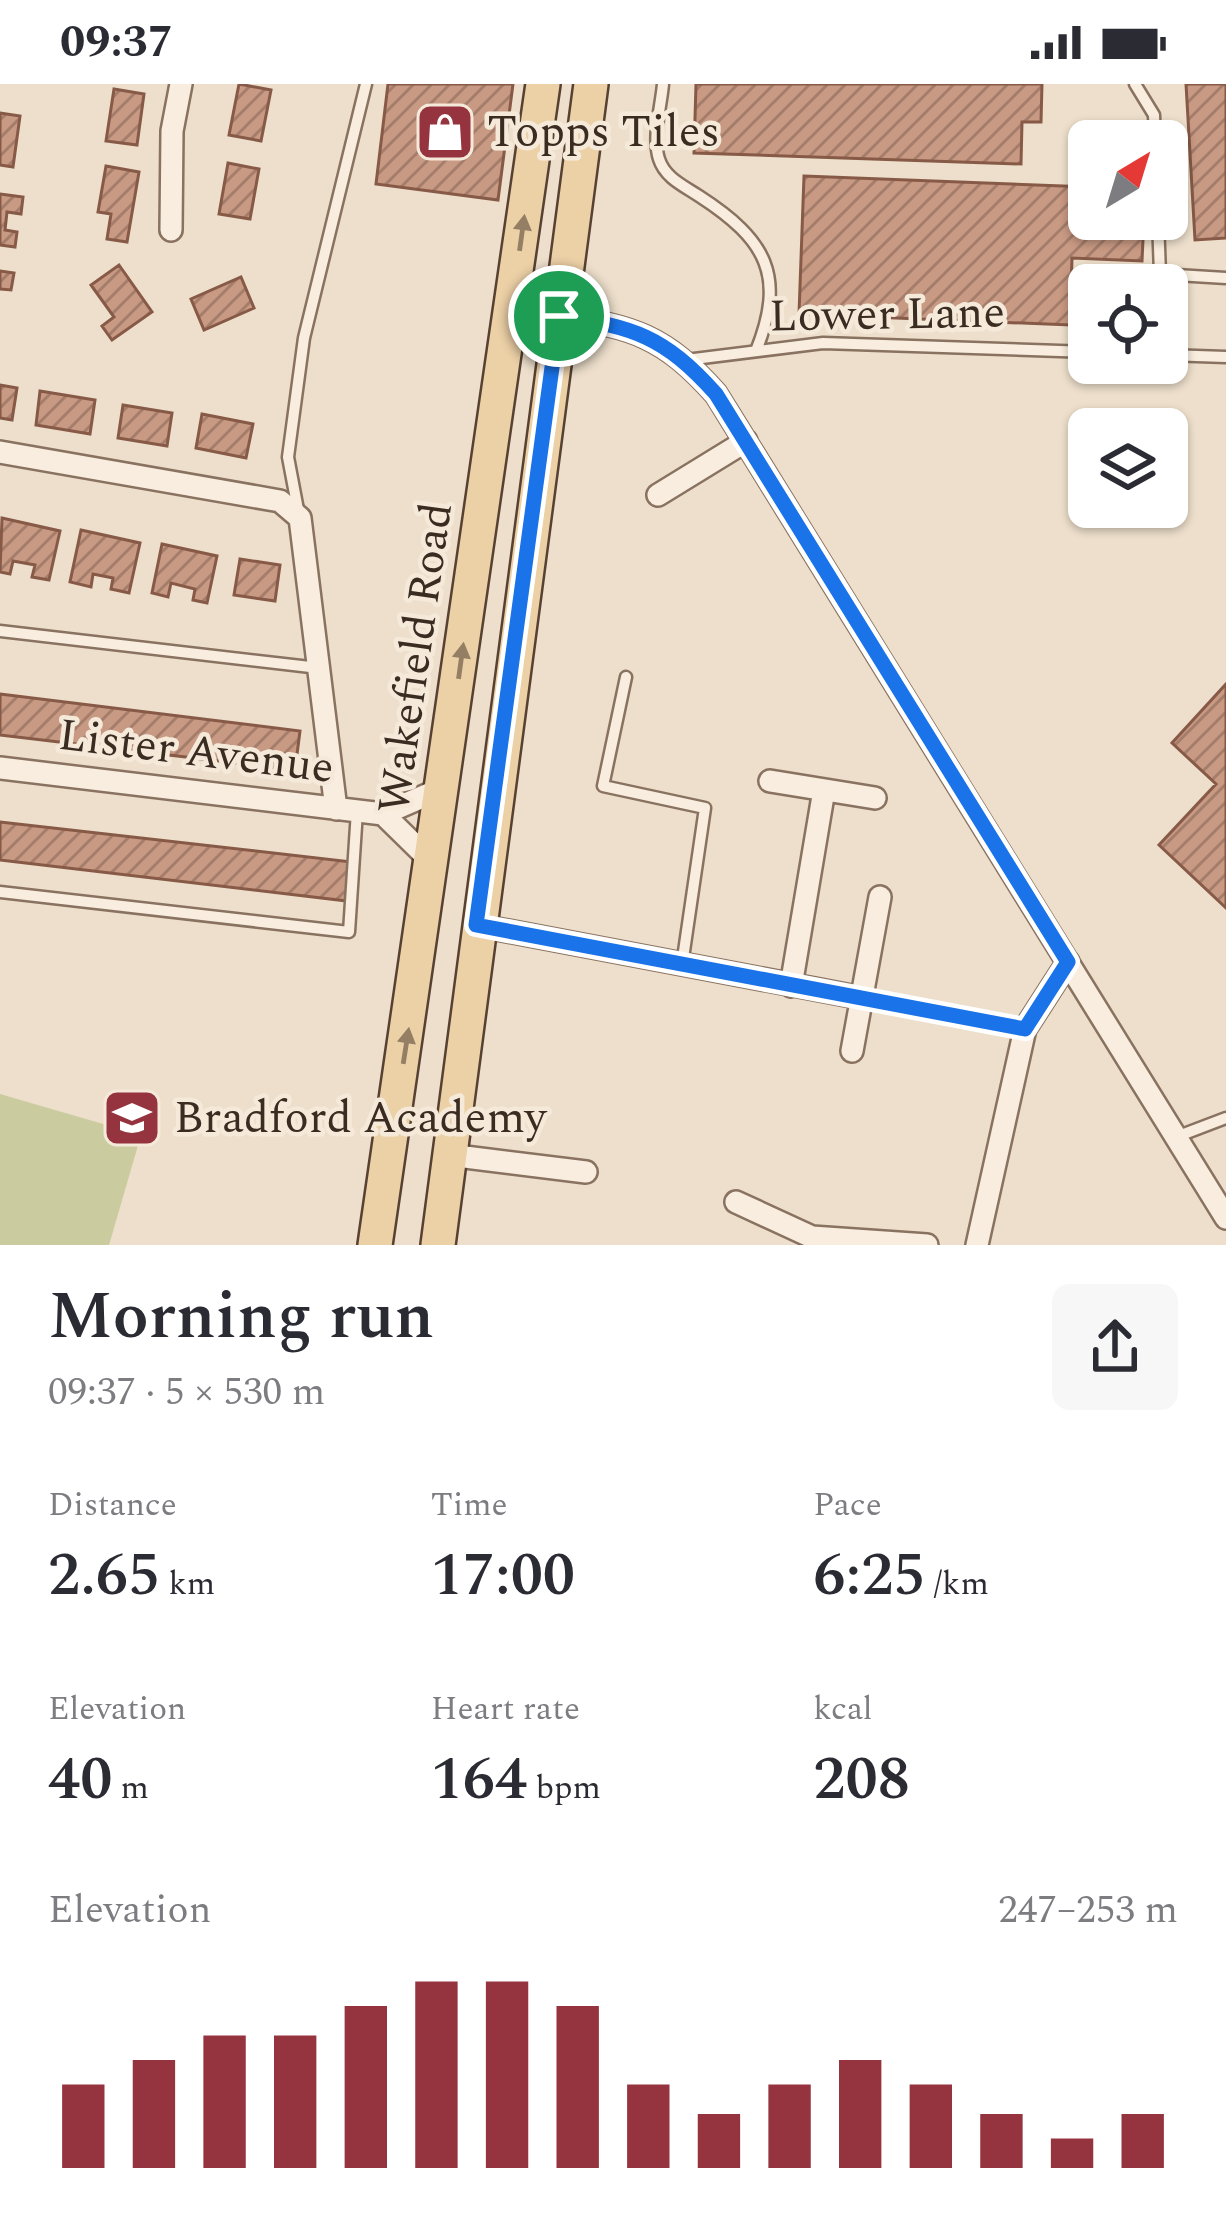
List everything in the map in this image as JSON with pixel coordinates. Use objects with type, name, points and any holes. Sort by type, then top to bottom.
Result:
[{"type":"main road","name":"Wakefield Road","points":[[375,1245],[543,84]]},
{"type":"main road","name":"Wakefield Road","points":[[438,1245],[476,925],[591,84]]},
{"type":"street","points":[[170,230],[172,131],[181,84]]},
{"type":"street","points":[[559,316],[616,324],[657,338],[686,360],[716,394],[1226,1218]]},
{"type":"street","points":[[658,495],[746,441]]},
{"type":"street","points":[[0,452],[280,501],[299,518],[346,810]]},
{"type":"street","name":"Lister Avenue","points":[[0,768],[383,814],[443,788]]},
{"type":"street","points":[[770,781],[874,798]]},
{"type":"street","points":[[790,986],[824,790]]},
{"type":"street","name":"Lister Avenue","points":[[383,814],[431,861]]},
{"type":"street","points":[[852,1051],[880,897]]},
{"type":"street","points":[[476,925],[862,998]]},
{"type":"street","points":[[977,1245],[1025,1029],[1068,962]]},
{"type":"street","points":[[449,1155],[586,1172]]},
{"type":"street","points":[[736,1202],[812,1237],[927,1245]]},
{"type":"lane","points":[[299,518],[288,457],[304,338],[366,84]]},
{"type":"lane","points":[[664,84],[657,141],[666,172],[750,236],[774,284],[772,310],[756,352]]},
{"type":"lane","points":[[1135,84],[1154,120]]},
{"type":"lane","points":[[1188,279],[1226,278]]},
{"type":"lane","name":"Lower Lane","points":[[686,360],[823,343],[1068,351]]},
{"type":"lane","points":[[1188,356],[1226,357]]},
{"type":"lane","points":[[0,631],[322,668]]},
{"type":"lane","points":[[626,677],[603,787],[705,808],[681,966]]},
{"type":"lane","points":[[0,892],[349,932],[346,810]]},
{"type":"lane","points":[[1176,1137],[1226,1118]]},
{"type":"path","points":[[862,998],[1025,1029]]},
{"type":"green space","points":[[0,1094],[141,1135],[109,1245],[0,1245]]},
{"type":"building","points":[[239,84],[271,90],[261,141],[229,135]]},
{"type":"building","points":[[388,84],[513,84],[498,200],[376,184]]},
{"type":"building","points":[[696,84],[1042,84],[1041,122],[1022,122],[1021,164],[694,153]]},
{"type":"building","points":[[1186,84],[1226,84],[1226,238],[1195,240]]},
{"type":"building","points":[[114,89],[144,94],[137,145],[106,141]]},
{"type":"building","points":[[0,113],[20,116],[13,167],[0,165]]},
{"type":"building","points":[[228,163],[259,169],[250,219],[219,214]]},
{"type":"building","points":[[106,166],[139,172],[127,242],[107,239],[111,214],[98,212]]},
{"type":"building","points":[[804,176],[1068,186],[1068,240],[1143,240],[1142,261],[1072,258],[1068,264],[1068,325],[799,314]]},
{"type":"building","points":[[0,194],[23,197],[21,214],[7,212],[5,230],[17,232],[15,247],[0,245]]},
{"type":"building","points":[[119,265],[152,312],[112,340],[102,326],[114,317],[91,285]]},
{"type":"building","points":[[0,271],[14,273],[11,290],[0,289]]},
{"type":"building","points":[[241,277],[254,308],[204,330],[191,299]]},
{"type":"building","points":[[0,385],[17,388],[12,420],[0,418]]},
{"type":"building","points":[[40,391],[95,400],[90,434],[36,425]]},
{"type":"building","points":[[123,405],[172,413],[167,446],[118,438]]},
{"type":"building","points":[[202,414],[253,424],[246,458],[196,448]]},
{"type":"building","points":[[2,518],[60,531],[49,580],[32,577],[35,565],[13,561],[10,574],[0,572]]},
{"type":"building","points":[[81,530],[140,543],[129,593],[111,589],[113,578],[93,574],[91,587],[70,582]]},
{"type":"building","points":[[162,544],[217,556],[207,603],[193,600],[195,589],[171,583],[168,597],[152,593]]},
{"type":"building","points":[[240,559],[280,565],[275,601],[234,595]]},
{"type":"building","points":[[1226,684],[1226,908],[1159,845],[1216,784],[1172,743]]},
{"type":"building","points":[[0,694],[300,731],[295,770],[0,735]]},
{"type":"building","points":[[0,822],[352,862],[347,901],[0,860]]},
{"type":"place","name":"Topps Tiles","points":[[445,132]]},
{"type":"place","name":"Bradford Academy","points":[[132,1118]]},
{"type":"route","points":[[559,316],[616,324],[657,338],[686,360],[716,394],[1068,962],[1025,1029],[476,925],[559,316]]}]
